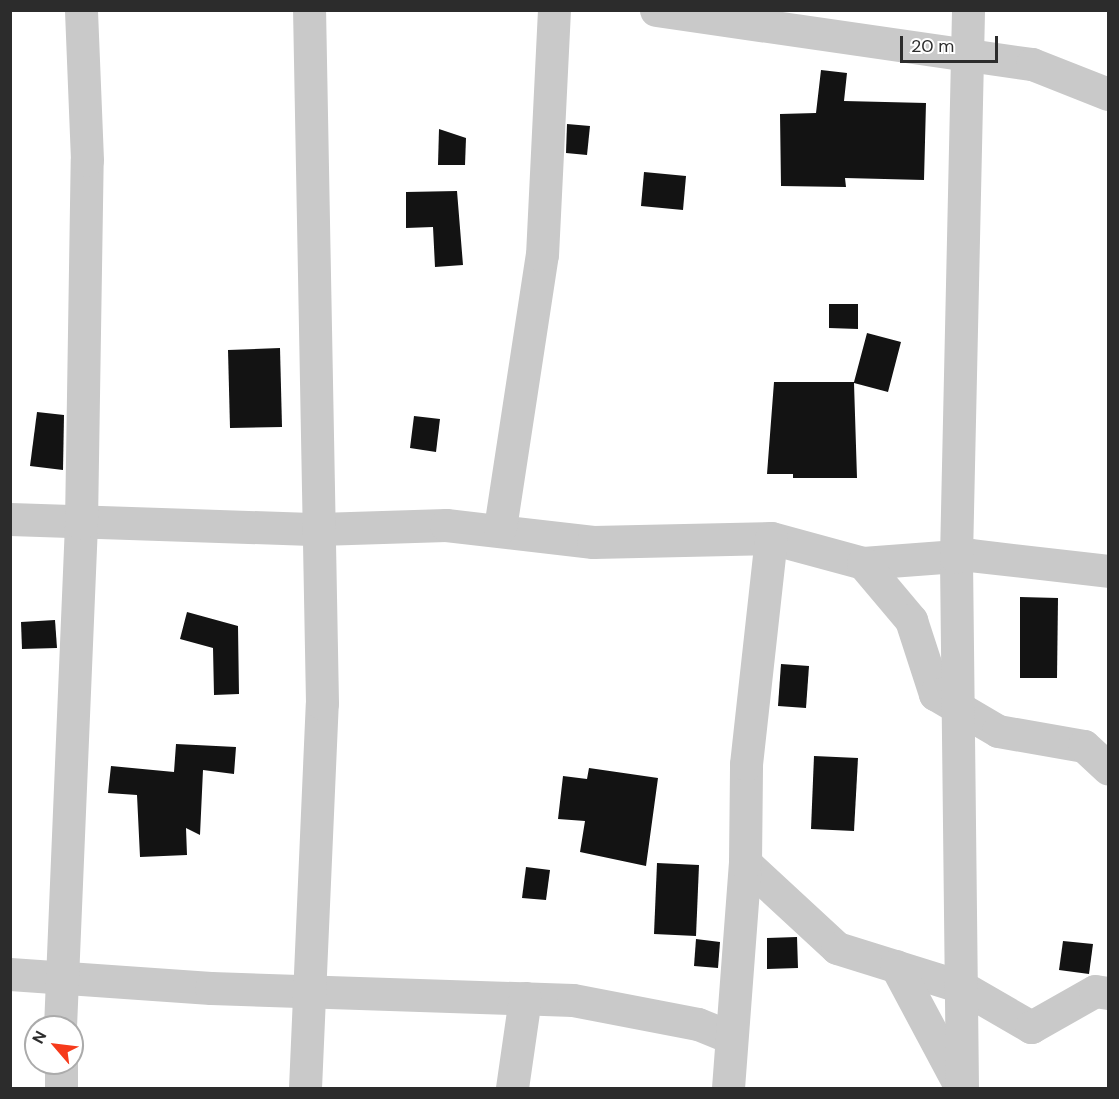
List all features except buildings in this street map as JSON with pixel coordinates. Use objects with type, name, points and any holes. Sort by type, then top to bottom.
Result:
[{"type":"street","points":[[60,1015],[81,523],[87,194],[81,10]]},
{"type":"street","points":[[305,1089],[312,991],[322,703],[309,10]]},
{"type":"street","points":[[500,528],[542,255],[554,10]]},
{"type":"street","points":[[656,10],[1032,64],[1108,94]]},
{"type":"street","points":[[961,1089],[962,987],[956,557],[968,10]]},
{"type":"street","points":[[10,519],[319,529],[446,525],[500,528],[593,542],[771,538],[863,563],[970,555],[1108,571]]},
{"type":"street","points":[[728,1089],[730,1037],[745,863],[746,764],[771,538]]},
{"type":"street","points":[[863,563],[911,620],[935,694],[998,731],[1084,746],[1108,768]]},
{"type":"street","points":[[745,863],[837,948],[962,987],[1031,1027],[1095,991],[1108,993]]},
{"type":"street","points":[[896,966],[961,1089]]},
{"type":"street","points":[[10,974],[60,974],[211,988],[573,1000],[698,1024],[730,1037]]},
{"type":"street","points":[[512,1089],[525,998]]}]
